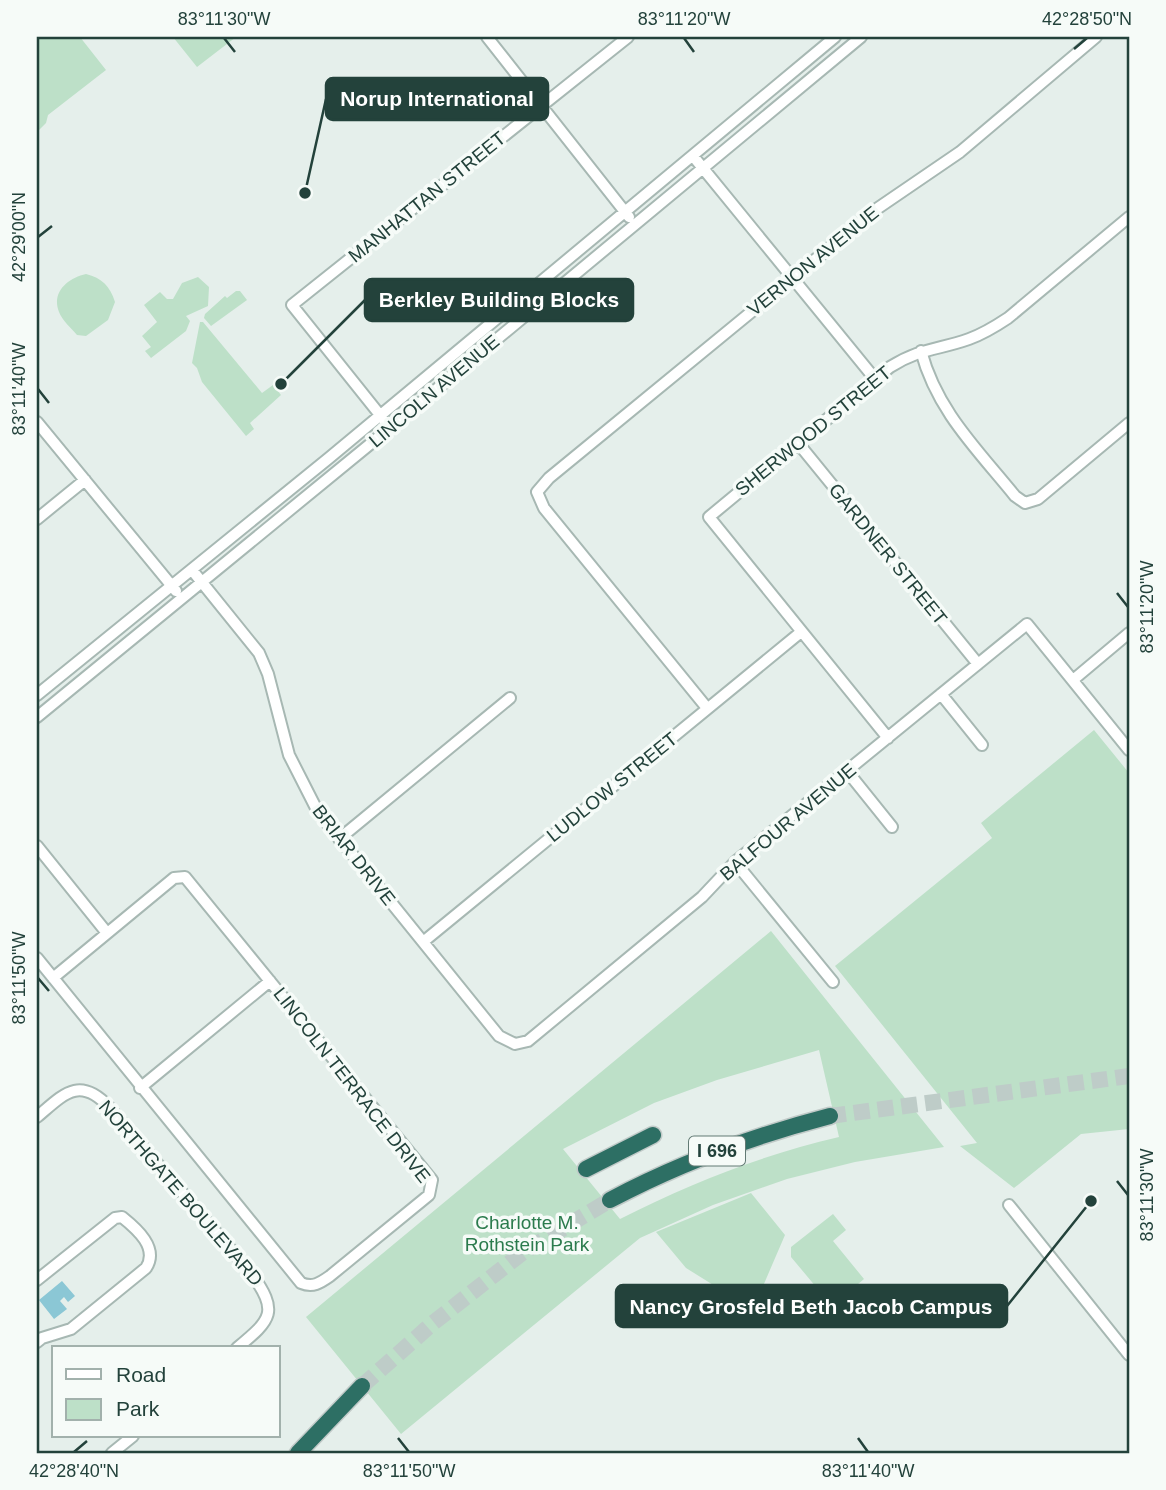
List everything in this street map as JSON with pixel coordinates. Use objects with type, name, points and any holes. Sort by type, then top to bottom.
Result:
[{"type":"highway","name":"I 696","points":[[610,1200],[672,1169],[723,1149],[831,1116]]},
{"type":"highway","points":[[586,1169],[653,1135]]},
{"type":"highway","points":[[298,1453],[362,1386]]},
{"type":"street","points":[[487,37],[635,224]]},
{"type":"street","name":"MANHATTAN STREET","points":[[380,415],[292,304],[628,37]]},
{"type":"street","name":"LINCOLN AVENUE","points":[[37,695],[329,458],[835,37]]},
{"type":"street","name":"LINCOLN AVENUE","points":[[37,717],[861,37]]},
{"type":"street","name":"VERNON AVENUE","points":[[707,708],[544,508],[537,492],[549,478],[878,208],[960,152],[1096,37]]},
{"type":"street","points":[[693,156],[876,379]]},
{"type":"street","name":"SHERWOOD STREET","points":[[801,632],[709,517],[905,358],[921,351],[971,339],[990,330],[1129,217]]},
{"type":"street","points":[[921,351],[931,382],[946,411],[1015,496],[1025,503],[1038,499],[1129,423]]},
{"type":"street","points":[[380,415],[391,427]]},
{"type":"street","points":[[37,422],[182,598]]},
{"type":"street","name":"GARDNER STREET","points":[[798,443],[978,664]]},
{"type":"street","points":[[329,458],[339,470]]},
{"type":"street","points":[[37,519],[85,480]]},
{"type":"street","points":[[251,522],[261,534]]},
{"type":"street","points":[[232,537],[242,550]]},
{"type":"street","name":"BRIAR DRIVE","points":[[191,570],[259,653],[268,674],[289,755],[318,812],[499,1036],[515,1044]]},
{"type":"street","name":"BALFOUR AVENUE","points":[[515,1044],[528,1041],[566,1010],[702,897],[735,862],[1027,624],[1073,680]]},
{"type":"street","points":[[801,632],[888,738]]},
{"type":"street","name":"LUDLOW STREET","points":[[423,942],[801,632]]},
{"type":"street","points":[[1129,633],[1073,680],[1129,750]]},
{"type":"street","points":[[941,694],[982,745]]},
{"type":"street","points":[[339,839],[510,698]]},
{"type":"street","points":[[847,771],[892,827]]},
{"type":"street","points":[[37,846],[107,933]]},
{"type":"street","points":[[735,862],[833,982]]},
{"type":"street","name":"LINCOLN TERRACE DRIVE","points":[[37,958],[140,1087],[300,1283],[308,1286],[319,1284],[429,1195],[432,1180],[185,877],[174,878],[53,978]]},
{"type":"street","name":"LINCOLN TERRACE DRIVE","points":[[140,1087],[270,981]]},
{"type":"street","name":"NORTHGATE BOULEVARD","points":[[37,1117],[65,1094],[76,1089],[88,1091],[101,1098],[109,1107],[264,1291],[270,1306],[268,1314],[261,1329],[240,1346]]},
{"type":"street","points":[[1009,1205],[1129,1355]]},
{"type":"street","points":[[37,1280],[115,1218],[122,1217],[150,1247],[151,1260],[146,1268],[71,1329],[37,1342]]},
{"type":"street","points":[[112,1453],[131,1438]]},
{"type":"green space","points":[[37,37],[80,37],[106,70],[48,115],[46,123],[37,132]]},
{"type":"green space","points":[[173,37],[236,37],[197,67]]},
{"type":"green space","points":[[86,274],[105,284],[115,302],[108,320],[86,336],[77,335],[62,318],[57,298],[67,283]]},
{"type":"green space","points":[[198,277],[209,287],[208,306],[186,316],[190,321],[186,331],[151,358],[145,351],[151,347],[142,336],[157,322],[144,305],[160,292],[167,299],[173,299],[182,283]]},
{"type":"green space","points":[[240,291],[247,300],[211,326],[204,318],[205,314],[225,296],[227,298]]},
{"type":"green space","points":[[200,322],[203,322],[262,393],[273,385],[281,395],[250,423],[254,429],[246,436],[202,382],[192,363]]},
{"type":"green space","points":[[1094,730],[1129,773],[1129,1129],[1081,1134],[1014,1188],[960,1146],[977,1143],[835,966],[992,838],[981,823]]},
{"type":"green space","name":"Charlotte M. Rothstein Park","points":[[771,931],[944,1147],[855,1162],[787,1179],[713,1205],[640,1238],[401,1434],[306,1317]],"holes":[[[819,1050],[839,1137],[782,1152],[727,1171],[620,1219],[563,1149],[654,1103],[717,1080]]]},
{"type":"green space","points":[[751,1193],[785,1235],[757,1300],[747,1306],[686,1268],[656,1232]]},
{"type":"green space","points":[[833,1214],[846,1230],[833,1241],[864,1279],[832,1306],[791,1257],[791,1247]]},
{"type":"water","points":[[62,1281],[75,1296],[68,1302],[64,1297],[60,1301],[67,1309],[54,1319],[39,1300]]},
{"type":"tunnel","points":[[830,1116],[1129,1076]]},
{"type":"tunnel","points":[[362,1386],[433,1323],[522,1253],[610,1200]]},
{"type":"place","name":"Norup International","points":[[305,193]]},
{"type":"place","name":"Berkley Building Blocks","points":[[281,384]]},
{"type":"place","name":"Nancy Grosfeld Beth Jacob Campus","points":[[1091,1201]]}]
